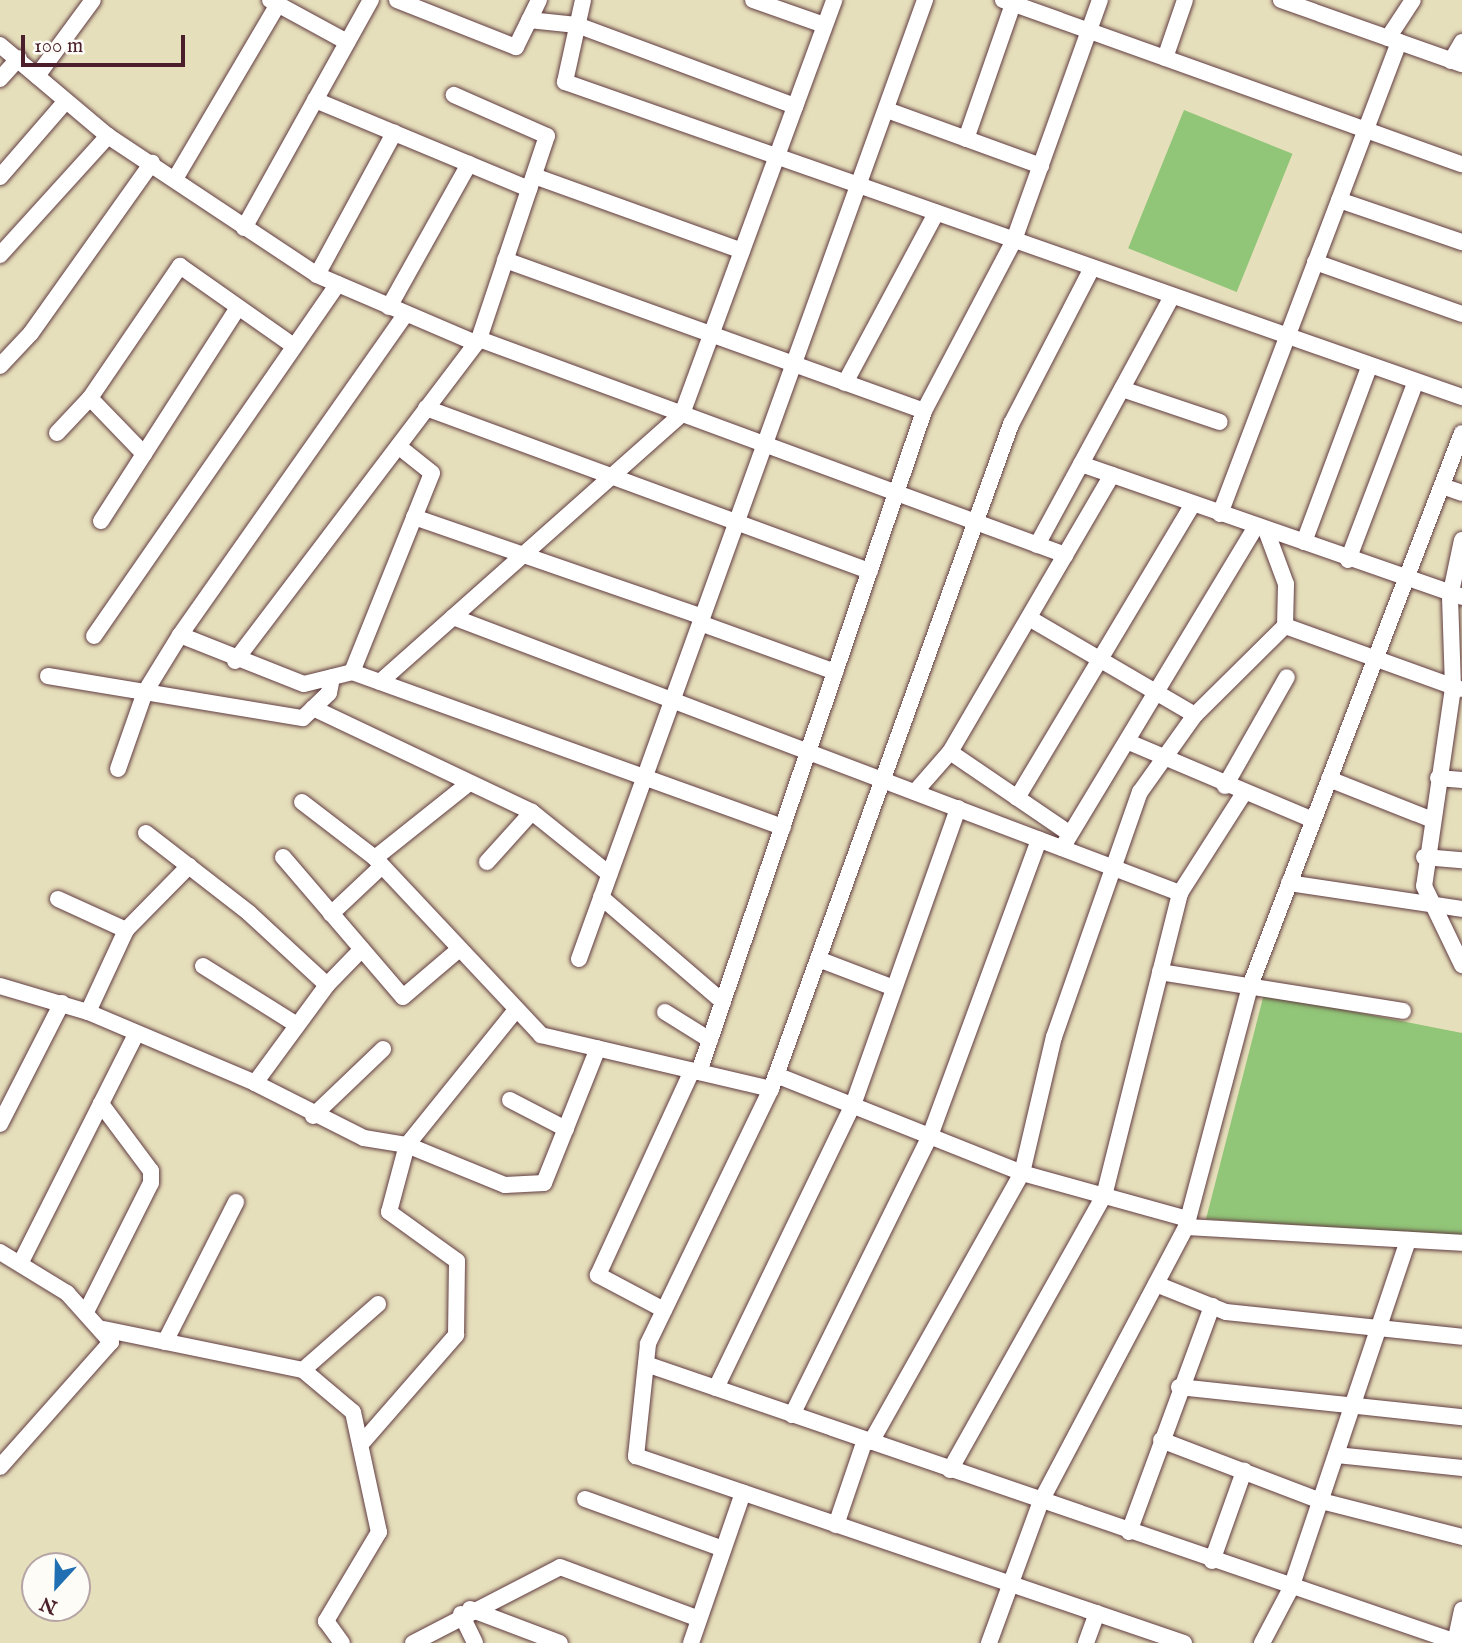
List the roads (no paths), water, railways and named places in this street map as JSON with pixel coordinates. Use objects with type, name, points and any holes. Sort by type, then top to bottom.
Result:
[{"type":"street","points":[[37,76],[93,0]]},
{"type":"street","points":[[244,228],[370,0]]},
{"type":"street","points":[[397,0],[516,47],[539,0]]},
{"type":"street","points":[[583,0],[565,82],[1369,367],[1462,397]]},
{"type":"street","points":[[753,0],[824,25]]},
{"type":"street","points":[[380,682],[681,414],[834,0]]},
{"type":"street","points":[[579,959],[925,0]]},
{"type":"street","points":[[664,1310],[598,1275],[710,1040],[924,411],[1014,240],[1100,0]]},
{"type":"street","points":[[1165,58],[1185,0]]},
{"type":"street","points":[[1281,0],[1457,62],[1462,42]]},
{"type":"street","points":[[1220,514],[1365,129],[1393,40],[1413,0]]},
{"type":"street","points":[[175,179],[274,2],[347,42]]},
{"type":"street","points":[[967,139],[1008,2],[1462,164]]},
{"type":"street","points":[[529,20],[577,25],[795,106]]},
{"type":"street","points":[[0,44],[108,136],[317,275],[405,315],[1065,555]]},
{"type":"street","points":[[0,79],[19,58]]},
{"type":"street","points":[[235,661],[477,341],[547,136],[454,95]]},
{"type":"street","points":[[315,100],[469,164],[741,251]]},
{"type":"street","points":[[0,177],[65,102]]},
{"type":"street","points":[[887,110],[1041,166]]},
{"type":"street","points":[[317,275],[394,133]]},
{"type":"street","points":[[0,255],[108,136]]},
{"type":"street","points":[[0,366],[31,333],[152,163]]},
{"type":"street","points":[[389,307],[469,164]]},
{"type":"street","points":[[1339,200],[1462,242]]},
{"type":"street","points":[[845,383],[936,213]]},
{"type":"street","points":[[505,260],[924,411]]},
{"type":"street","points":[[1315,262],[1462,314]]},
{"type":"street","points":[[57,433],[90,398],[180,266],[237,309],[294,346]]},
{"type":"street","points":[[1092,268],[1011,424],[774,1082],[664,1310],[646,1364],[636,1456],[1184,1643]]},
{"type":"street","points":[[94,636],[338,284]]},
{"type":"street","points":[[1037,545],[1172,296]]},
{"type":"street","points":[[101,521],[237,309]]},
{"type":"street","points":[[118,769],[145,692],[180,635],[405,315]]},
{"type":"street","points":[[1304,542],[1369,367]]},
{"type":"street","points":[[1348,560],[1416,381]]},
{"type":"street","points":[[1122,388],[1220,422]]},
{"type":"street","points":[[90,398],[144,454]]},
{"type":"street","points":[[426,408],[870,571]]},
{"type":"street","points":[[989,1643],[1041,1501],[1187,1223],[1250,986],[1462,433]]},
{"type":"street","points":[[352,672],[432,472],[398,446]]},
{"type":"street","points":[[1081,464],[1456,597]]},
{"type":"street","points":[[915,792],[950,752],[1112,475]]},
{"type":"street","points":[[1442,486],[1462,493]]},
{"type":"street","points":[[1017,798],[1193,504]]},
{"type":"street","points":[[414,517],[701,620],[835,672]]},
{"type":"street","points":[[836,1525],[868,1441],[1022,1173],[1054,1037],[1113,867],[1159,760],[1195,715],[1285,626],[1286,584],[1262,530]]},
{"type":"street","points":[[1066,841],[1131,743],[1262,530]]},
{"type":"street","points":[[1462,540],[1456,597],[1457,689],[1437,778],[1424,857],[1424,886],[1462,965]]},
{"type":"street","points":[[453,617],[1039,839],[1066,841]]},
{"type":"street","points":[[1029,618],[1195,715]]},
{"type":"street","points":[[1285,626],[1457,689]]},
{"type":"street","points":[[180,635],[235,661],[304,684],[352,672],[783,827]]},
{"type":"street","points":[[48,676],[303,718],[329,692],[332,677]]},
{"type":"street","points":[[1225,786],[1287,677]]},
{"type":"street","points":[[313,708],[532,812],[609,874]]},
{"type":"street","points":[[1131,743],[1159,760],[1313,820]]},
{"type":"street","points":[[950,752],[1017,798],[1066,841],[1113,867],[1180,892]]},
{"type":"street","points":[[1437,778],[1462,780]]},
{"type":"street","points":[[1329,779],[1430,818]]},
{"type":"street","points":[[331,914],[379,862],[469,783]]},
{"type":"street","points":[[950,1470],[1104,1196],[1180,892],[1244,793]]},
{"type":"street","points":[[302,802],[379,862],[457,951],[541,1035],[695,1072],[774,1082],[853,1105],[1022,1173],[1187,1223],[1462,1243]]},
{"type":"street","points":[[716,1388],[853,1105],[958,808]]},
{"type":"street","points":[[487,862],[532,812]]},
{"type":"street","points":[[146,833],[189,866],[327,985]]},
{"type":"street","points":[[792,1415],[930,1136],[1039,839]]},
{"type":"street","points":[[283,857],[403,997],[457,951]]},
{"type":"street","points":[[1424,857],[1462,860]]},
{"type":"street","points":[[88,1012],[126,930],[189,866]]},
{"type":"street","points":[[1289,883],[1462,909]]},
{"type":"street","points":[[601,897],[723,1002]]},
{"type":"street","points":[[58,899],[126,930]]},
{"type":"street","points":[[255,1083],[327,985],[362,949]]},
{"type":"street","points":[[818,959],[894,988]]},
{"type":"street","points":[[203,966],[298,1025]]},
{"type":"street","points":[[1160,972],[1403,1011]]},
{"type":"street","points":[[0,986],[88,1012],[255,1083],[313,1116],[364,1138],[407,1145],[505,1185],[529,1187],[544,1183],[598,1048]]},
{"type":"street","points":[[0,1125],[62,1003]]},
{"type":"street","points":[[362,1444],[456,1335],[457,1261],[389,1212],[407,1145],[516,1010]]},
{"type":"street","points":[[665,1012],[710,1040]]},
{"type":"street","points":[[22,1260],[136,1034]]},
{"type":"street","points":[[313,1116],[383,1049]]},
{"type":"street","points":[[510,1100],[566,1129]]},
{"type":"street","points":[[86,1312],[151,1183],[151,1171],[101,1104]]},
{"type":"street","points":[[165,1342],[236,1202]]},
{"type":"street","points":[[1262,1643],[1291,1588],[1408,1240]]},
{"type":"street","points":[[0,1252],[22,1260],[86,1312],[103,1329],[110,1350],[51,1402],[0,1467]]},
{"type":"street","points":[[1156,1283],[1212,1306],[1462,1337]]},
{"type":"street","points":[[303,1370],[378,1304]]},
{"type":"street","points":[[1129,1532],[1179,1387],[1212,1306]]},
{"type":"street","points":[[103,1329],[303,1370],[353,1412],[379,1532],[326,1621],[342,1643]]},
{"type":"street","points":[[646,1364],[1456,1643],[1462,1610]]},
{"type":"street","points":[[1179,1387],[1462,1417]]},
{"type":"street","points":[[1161,1440],[1321,1501],[1462,1537]]},
{"type":"street","points":[[1336,1455],[1462,1468]]},
{"type":"street","points":[[1212,1561],[1244,1471]]},
{"type":"street","points":[[691,1643],[743,1493]]},
{"type":"street","points":[[585,1499],[723,1549]]},
{"type":"street","points":[[413,1643],[465,1611],[560,1567],[699,1619]]},
{"type":"street","points":[[465,1611],[475,1643]]},
{"type":"street","points":[[465,1611],[560,1643]]},
{"type":"street","points":[[1086,1643],[1097,1613]]}]
